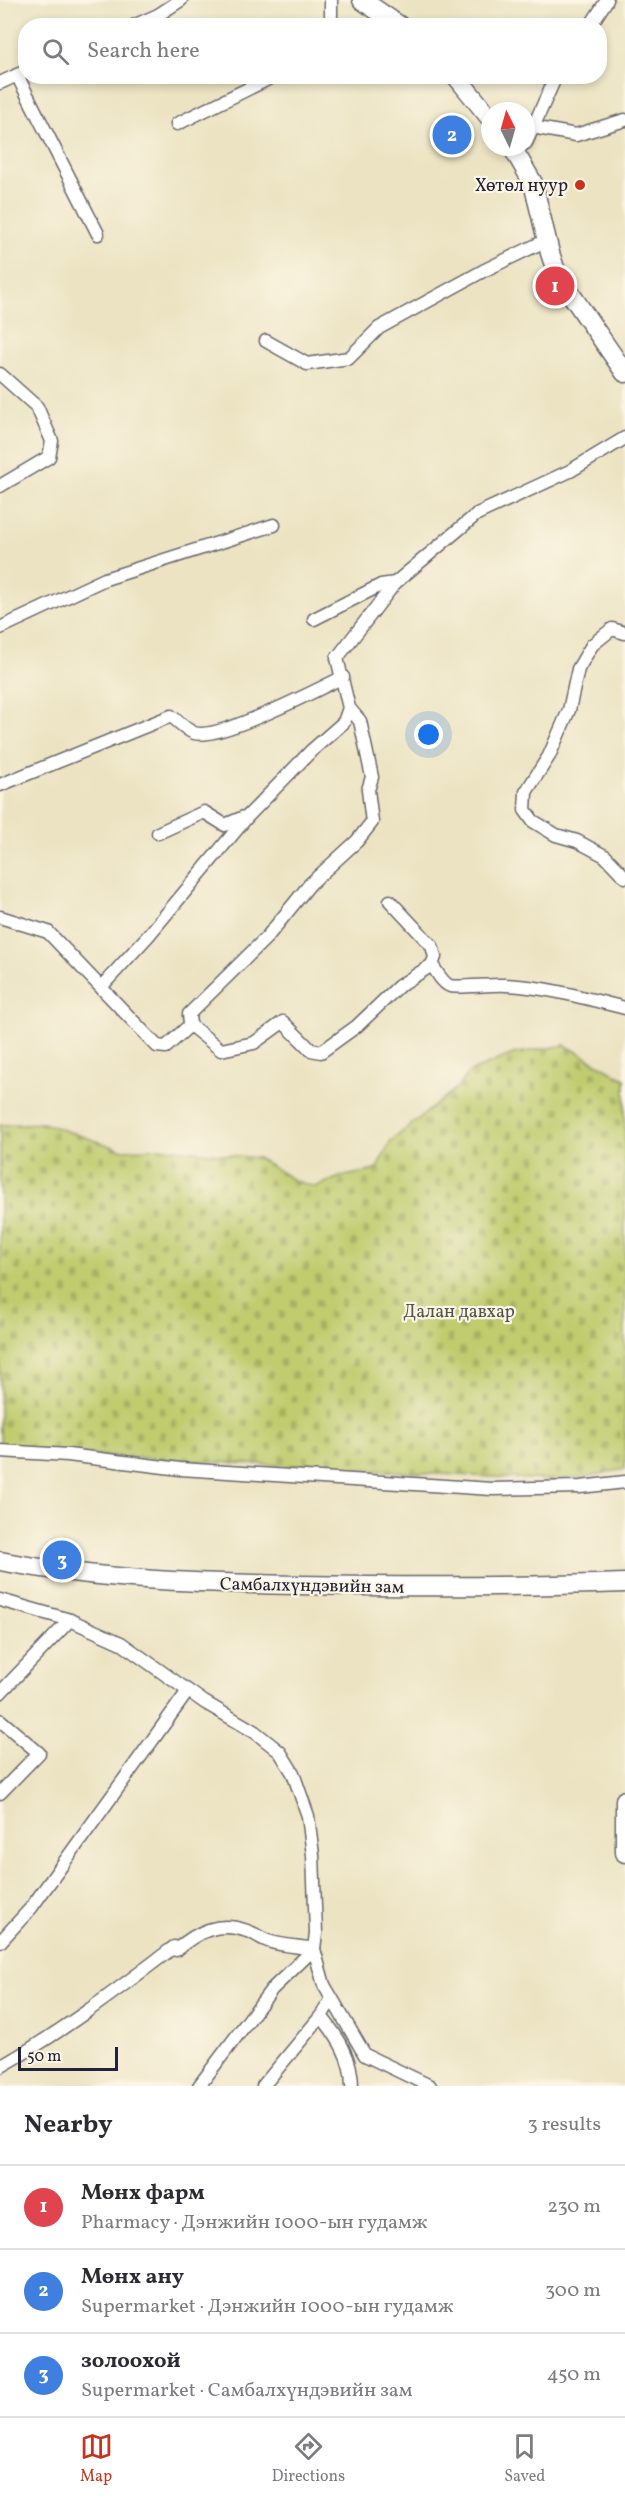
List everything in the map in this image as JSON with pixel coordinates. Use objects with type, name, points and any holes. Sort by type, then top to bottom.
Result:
[{"type":"street","points":[[151,18],[181,0]]},
{"type":"street","points":[[331,0],[331,18]]},
{"type":"street","points":[[362,0],[388,18]]},
{"type":"street","points":[[595,18],[607,0]]},
{"type":"street","points":[[0,83],[18,74]]},
{"type":"street","points":[[26,84],[75,191],[98,234]]},
{"type":"street","points":[[177,124],[258,84]]},
{"type":"street","points":[[462,84],[481,107]]},
{"type":"street","points":[[535,121],[552,84]]},
{"type":"street","points":[[535,128],[576,135],[625,120]]},
{"type":"street","points":[[523,156],[533,183],[557,274],[625,373]]},
{"type":"street","points":[[266,341],[307,364],[349,358],[379,328],[483,271],[547,240]]},
{"type":"street","points":[[0,374],[37,407],[52,441],[49,457],[0,486]]},
{"type":"street","points":[[390,901],[432,946],[435,957],[432,965],[399,986],[357,1026],[321,1052],[311,1050],[283,1022],[254,1043],[221,1050],[190,1025],[189,1014],[267,937],[310,884],[357,841],[372,822],[368,790],[372,777],[360,721],[350,708],[337,658],[395,583],[477,514],[570,471],[625,438]]},
{"type":"street","points":[[0,628],[105,579],[274,525]]},
{"type":"street","points":[[315,619],[381,585],[395,583]]},
{"type":"street","points":[[625,633],[612,629],[592,645],[578,669],[569,710],[549,756],[526,792],[525,810],[532,821],[548,831],[605,856],[625,878]]},
{"type":"street","points":[[0,785],[171,716],[195,733],[217,732],[273,710],[343,677]]},
{"type":"street","points":[[102,986],[148,936],[248,816],[311,751],[344,723],[350,708]]},
{"type":"street","points":[[158,833],[204,812],[225,825],[248,816]]},
{"type":"street","points":[[0,917],[48,932],[157,1046],[166,1047],[190,1025]]},
{"type":"street","points":[[432,965],[446,984],[453,987],[477,984],[555,989],[625,1008]]},
{"type":"street","points":[[0,1450],[68,1455],[180,1469],[492,1489],[580,1487],[625,1482]]},
{"type":"street","name":"Самбалхүндэвийн зам","points":[[0,1561],[90,1576],[191,1582],[431,1587],[625,1583]]},
{"type":"street","points":[[0,1600],[70,1620],[121,1643],[270,1743],[287,1762],[308,1816],[311,1835],[316,1933],[314,1949],[321,1979],[365,2055],[430,2086]]},
{"type":"street","points":[[0,1693],[70,1620]]},
{"type":"street","points":[[0,1942],[38,1898],[188,1690]]},
{"type":"street","points":[[0,1720],[39,1753],[0,1793]]},
{"type":"street","points":[[625,1800],[625,1853]]},
{"type":"street","points":[[0,2067],[58,2032],[174,1947],[176,1950],[187,1941],[208,1930],[227,1925],[250,1931],[268,1941],[314,1949]]},
{"type":"street","points":[[199,2086],[272,1989],[314,1949]]},
{"type":"street","points":[[263,2086],[321,2016],[332,1999]]},
{"type":"street","points":[[321,2016],[341,2041],[351,2069],[352,2086]]},
{"type":"green space","name":"Далан давхар","points":[[565,1045],[625,1079],[625,1469],[585,1477],[550,1480],[0,1450],[0,1125],[43,1123],[123,1150],[164,1148],[258,1158],[293,1180],[315,1187],[340,1177],[376,1170],[390,1142],[460,1085],[469,1072],[513,1054]]},
{"type":"place","name":"Мөнх ану","points":[[452,135]]},
{"type":"place","name":"Хөтөл нуур","points":[[580,185]]},
{"type":"place","name":"Мөнх фарм","points":[[555,286]]},
{"type":"place","name":"золоохой","points":[[62,1560]]}]
